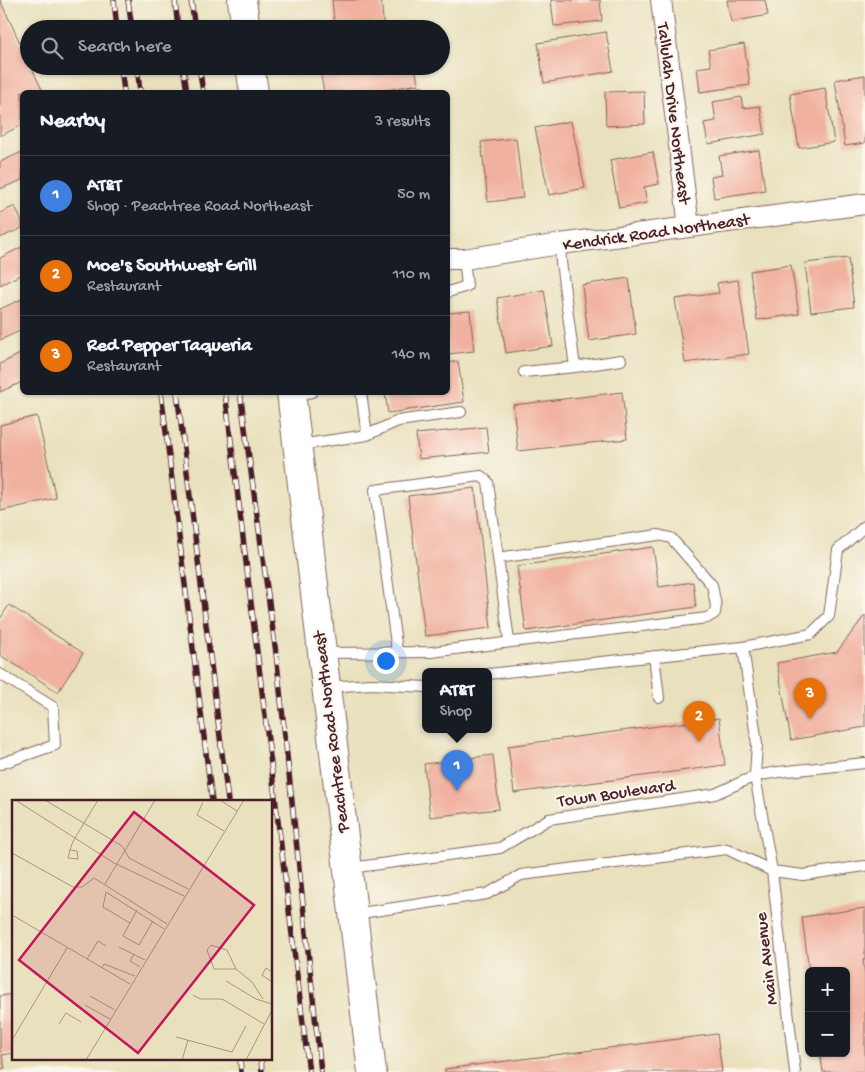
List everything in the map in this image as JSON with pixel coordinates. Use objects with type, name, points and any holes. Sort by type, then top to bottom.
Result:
[{"type":"highway","points":[[242,0],[245,20]]},
{"type":"highway","points":[[251,75],[254,90]]},
{"type":"highway","name":"Peachtree Road Northeast","points":[[298,395],[299,444],[324,687],[372,1072]]},
{"type":"street","name":"Tallulah Drive Northeast","points":[[661,0],[689,227]]},
{"type":"street","name":"Kendrick Road Northeast","points":[[456,259],[865,204]]},
{"type":"lane","points":[[560,244],[575,367]]},
{"type":"lane","points":[[450,291],[467,286],[456,259]]},
{"type":"lane","points":[[524,372],[621,360]]},
{"type":"lane","points":[[361,395],[368,436]]},
{"type":"lane","points":[[299,444],[368,436],[398,420],[462,412]]},
{"type":"lane","points":[[397,651],[375,490],[481,476],[488,482],[509,640]]},
{"type":"lane","points":[[492,674],[742,647],[811,634],[829,616],[838,550],[865,526]]},
{"type":"lane","points":[[321,653],[431,652],[509,640],[707,618],[714,613],[716,606],[712,585],[671,538],[658,535],[498,558]]},
{"type":"lane","name":"Main Avenue","points":[[742,647],[757,744],[755,776],[772,871],[795,1072]]},
{"type":"lane","points":[[654,656],[659,698]]},
{"type":"lane","points":[[0,674],[53,706],[56,745],[0,764]]},
{"type":"lane","points":[[324,687],[371,684],[422,687]]},
{"type":"lane","name":"Town Boulevard","points":[[346,868],[500,848],[549,819],[715,794],[755,776],[865,763]]},
{"type":"lane","points":[[353,915],[487,894],[521,876],[727,849],[772,871],[803,875],[865,866]]},
{"type":"building","points":[[0,0],[20,43],[20,75],[35,75],[42,90],[20,90],[20,126],[0,136]]},
{"type":"building","points":[[332,0],[381,0],[383,20],[334,20]]},
{"type":"building","points":[[551,0],[600,0],[602,21],[554,26]]},
{"type":"building","points":[[727,0],[765,0],[768,15],[731,22]]},
{"type":"building","points":[[606,32],[613,71],[544,83],[538,43]]},
{"type":"building","points":[[744,44],[750,85],[700,92],[697,68],[711,66],[708,50]]},
{"type":"building","points":[[321,75],[416,75],[418,84],[386,90],[324,90]]},
{"type":"building","points":[[865,75],[865,143],[845,146],[835,80]]},
{"type":"building","points":[[825,88],[834,142],[799,148],[790,94]]},
{"type":"building","points":[[644,91],[645,124],[606,126],[605,92]]},
{"type":"building","points":[[741,97],[743,108],[760,106],[765,134],[708,144],[704,123],[716,121],[713,102]]},
{"type":"building","points":[[571,121],[585,188],[549,195],[535,128]]},
{"type":"building","points":[[516,138],[523,198],[488,202],[481,142]]},
{"type":"building","points":[[759,150],[765,190],[714,198],[711,177],[722,175],[719,156]]},
{"type":"building","points":[[653,152],[659,184],[644,187],[647,203],[619,208],[610,160]]},
{"type":"building","points":[[20,153],[20,181],[0,189],[0,162]]},
{"type":"building","points":[[15,206],[20,217],[20,229],[0,238],[0,213]]},
{"type":"building","points":[[20,248],[20,275],[0,285],[0,258]]},
{"type":"building","points":[[848,258],[854,307],[811,312],[805,263]]},
{"type":"building","points":[[791,265],[799,314],[757,320],[750,271]]},
{"type":"building","points":[[629,278],[636,334],[589,341],[582,285]]},
{"type":"building","points":[[738,280],[749,354],[685,363],[675,299],[719,293],[717,283]]},
{"type":"building","points":[[544,290],[553,346],[506,353],[497,298]]},
{"type":"building","points":[[20,300],[20,331],[0,340],[0,309]]},
{"type":"building","points":[[470,311],[474,351],[450,354],[450,313]]},
{"type":"building","points":[[20,354],[20,383],[0,392],[0,364]]},
{"type":"building","points":[[458,361],[464,402],[388,413],[385,395],[450,395],[450,363]]},
{"type":"building","points":[[622,392],[627,439],[518,451],[513,405]]},
{"type":"building","points":[[37,416],[56,498],[1,511],[0,425]]},
{"type":"building","points":[[486,427],[489,452],[419,459],[416,434]]},
{"type":"building","points":[[475,488],[491,628],[425,636],[408,496]]},
{"type":"building","points":[[653,547],[659,587],[693,582],[696,607],[526,631],[517,566]]},
{"type":"building","points":[[9,605],[83,653],[58,692],[0,655],[0,619]]},
{"type":"building","points":[[865,615],[865,727],[791,740],[777,663],[837,652]]},
{"type":"building","points":[[719,718],[725,765],[514,793],[508,746]]},
{"type":"building","points":[[493,755],[499,809],[430,817],[424,764]]},
{"type":"building","points":[[865,908],[865,960],[863,960],[865,976],[865,1072],[823,1072],[821,1057],[850,1057],[850,967],[808,967],[802,917]]},
{"type":"building","points":[[12,994],[12,1053],[2,1055],[5,1068],[0,1069],[0,996]]},
{"type":"building","points":[[717,1034],[722,1072],[445,1072],[445,1069]]},
{"type":"railway","points":[[114,0],[116,20]]},
{"type":"railway","points":[[128,0],[131,20]]},
{"type":"railway","points":[[175,0],[177,20]]},
{"type":"railway","points":[[191,0],[194,20]]},
{"type":"railway","points":[[122,75],[124,90]]},
{"type":"railway","points":[[138,75],[140,90]]},
{"type":"railway","points":[[184,75],[187,90]]},
{"type":"railway","points":[[200,75],[203,90]]},
{"type":"railway","points":[[161,395],[212,800]]},
{"type":"railway","points":[[177,395],[228,800]]},
{"type":"railway","points":[[225,395],[309,1072]]},
{"type":"railway","points":[[240,395],[276,653],[321,1072]]},
{"type":"railway","points":[[240,1060],[241,1072]]},
{"type":"railway","points":[[261,1060],[262,1072]]},
{"type":"place","name":"Red Pepper Taqueria","points":[[810,719]]},
{"type":"place","name":"Moe's Southwest Grill","points":[[699,742]]},
{"type":"place","name":"AT&T","points":[[457,791]]}]
